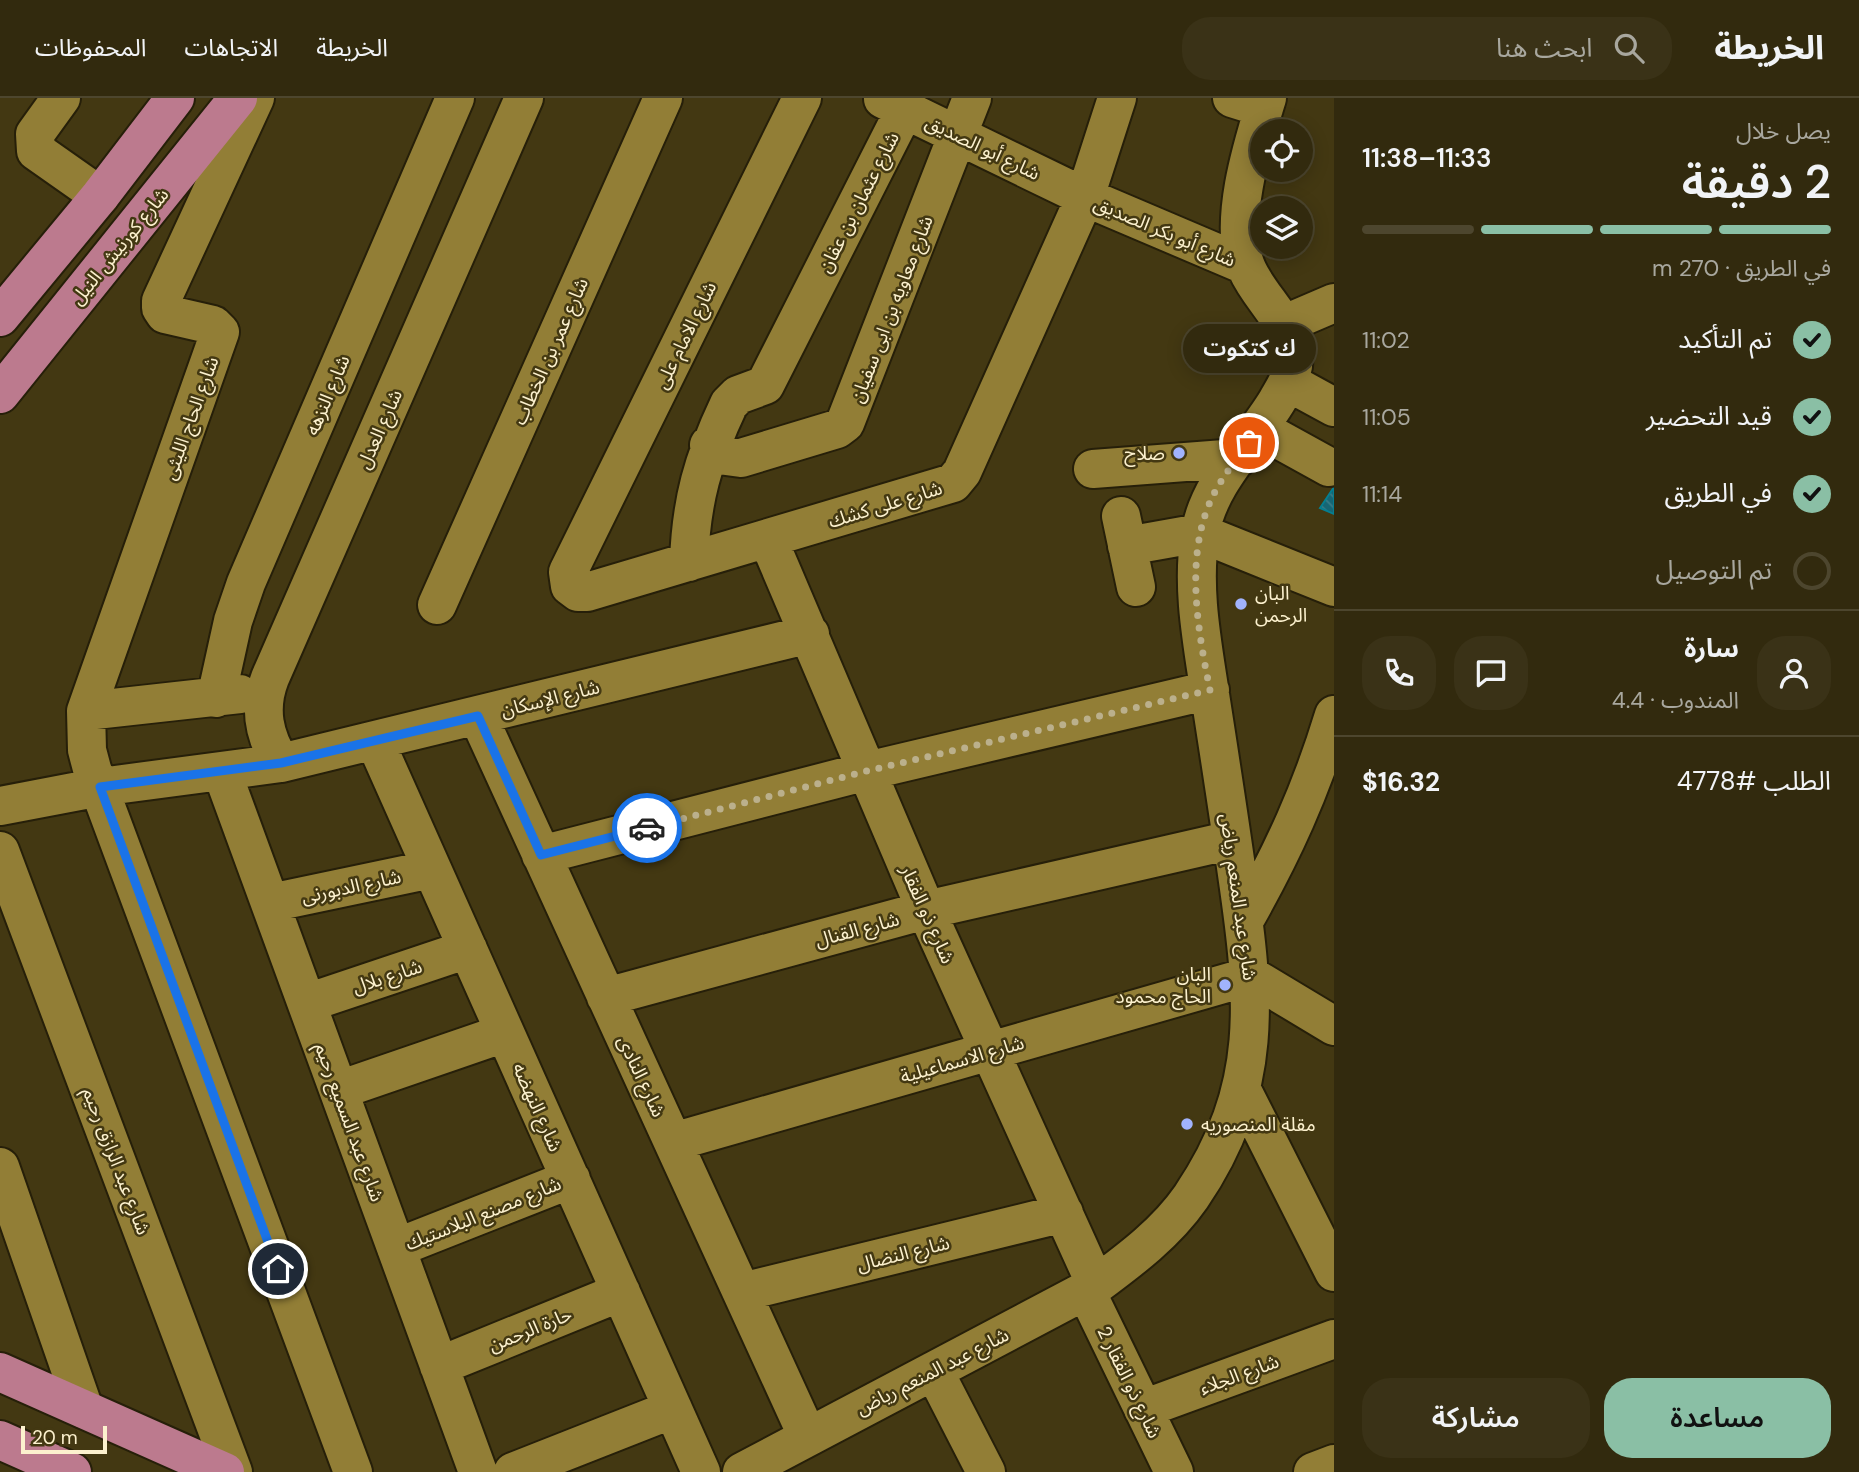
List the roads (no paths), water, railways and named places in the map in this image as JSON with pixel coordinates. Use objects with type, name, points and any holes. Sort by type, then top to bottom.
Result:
[{"type":"main road","name":"شارع كورنيش النيل","points":[[0,394],[238,98]]},
{"type":"main road","points":[[0,317],[100,196],[168,100]]},
{"type":"main road","points":[[0,1372],[225,1472]]},
{"type":"main road","points":[[0,1440],[62,1470]]},
{"type":"street","points":[[61,98],[35,134],[36,151],[100,196]]},
{"type":"street","name":"شارع الحاج الليثى","points":[[255,98],[161,301],[165,314],[213,325],[220,332],[86,711],[87,750],[353,1472]]},
{"type":"street","name":"شارع النزهه","points":[[216,698],[227,646],[246,583],[455,98]]},
{"type":"street","name":"شارع العدل","points":[[281,763],[265,728],[266,689],[524,98]]},
{"type":"street","name":"شارع عمر بن الخطاب","points":[[437,605],[663,98]]},
{"type":"street","name":"شارع الامام على","points":[[568,572],[802,98]]},
{"type":"street","name":"شارع معاويه بن ابى سفيان","points":[[709,445],[726,456],[757,456],[837,429],[845,423],[972,98]]},
{"type":"street","name":"شارع على كشك","points":[[568,572],[570,586],[582,593],[946,486],[958,478],[1085,197],[1117,98]]},
{"type":"street","name":"شارع عبد المنعم رياض","points":[[742,1472],[807,1435],[1091,1288],[1149,1245],[1190,1199],[1221,1147],[1242,1090],[1252,1033],[1251,976],[1198,612],[1200,533],[1221,480],[1249,443],[1288,382],[1292,352],[1285,324],[1261,294],[1245,265],[1242,233],[1243,191],[1255,101]]},
{"type":"street","name":"شارع أبو الصديق","points":[[893,104],[1085,197]]},
{"type":"street","name":"شارع عثمان بن عفان","points":[[689,562],[690,523],[697,483],[709,445],[733,399],[765,385],[811,294],[893,104]]},
{"type":"street","name":"شارع أبو بكر الصديق","points":[[1085,197],[1245,265]]},
{"type":"street","points":[[1285,324],[1334,303]]},
{"type":"street","points":[[1288,382],[1334,407]]},
{"type":"street","points":[[1093,469],[1249,443],[1329,467]]},
{"type":"street","points":[[1136,586],[1124,531],[1200,533],[1334,587]]},
{"type":"street","name":"شارع ذو الفقار","points":[[768,539],[926,910],[1064,1213],[1091,1288]]},
{"type":"street","name":"شارع الإسكان","points":[[0,806],[100,787],[281,763],[478,716],[641,658],[810,634]]},
{"type":"street","points":[[641,658],[689,638]]},
{"type":"street","points":[[86,711],[216,698],[266,689]]},
{"type":"street","points":[[541,855],[867,771],[1210,690]]},
{"type":"street","points":[[1244,921],[1286,847],[1317,769],[1334,715]]},
{"type":"street","name":"شارع النادى","points":[[478,716],[807,1435]]},
{"type":"street","name":"شارع النهضه","points":[[375,741],[701,1472]]},
{"type":"street","name":"شارع عبد السميع رحيم","points":[[222,772],[478,1472]]},
{"type":"street","name":"شارع القنال","points":[[606,997],[926,910],[1232,840]]},
{"type":"street","name":"شارع عبد الرازق رحيم","points":[[0,851],[233,1472]]},
{"type":"street","name":"شارع الدبورنى","points":[[271,903],[432,869]]},
{"type":"street","name":"شارع بلال","points":[[307,1003],[468,949]]},
{"type":"street","points":[[1251,976],[1334,1026]]},
{"type":"street","name":"شارع الاسماعيلية","points":[[673,1142],[1251,976]]},
{"type":"street","points":[[339,1090],[505,1033]]},
{"type":"street","points":[[1242,1090],[1334,1272]]},
{"type":"street","points":[[0,1167],[84,1409]]},
{"type":"street","name":"شارع مصنع البلاستيك","points":[[396,1248],[570,1179]]},
{"type":"street","name":"شارع النضال","points":[[741,1292],[1064,1213]]},
{"type":"street","name":"شارع ذو الفقار 2","points":[[1091,1288],[1143,1409],[1174,1472]]},
{"type":"street","name":"حارة الرحمن","points":[[439,1366],[621,1292]]},
{"type":"street","name":"شارع الجلاء","points":[[1143,1409],[1334,1339]]},
{"type":"street","points":[[934,1371],[986,1472]]},
{"type":"street","points":[[513,1472],[673,1409]]},
{"type":"street","points":[[1313,1472],[1334,1464]]},
{"type":"place","name":"ك كتكوت","points":[[1249,443]]},
{"type":"place","name":"صلاح","points":[[1179,453]]},
{"type":"place","name":"البان الرحمن","points":[[1241,604]]},
{"type":"place","name":"البان الحاج محمود","points":[[1225,985]]},
{"type":"place","name":"مقلة المنصوريه","points":[[1187,1124]]}]
